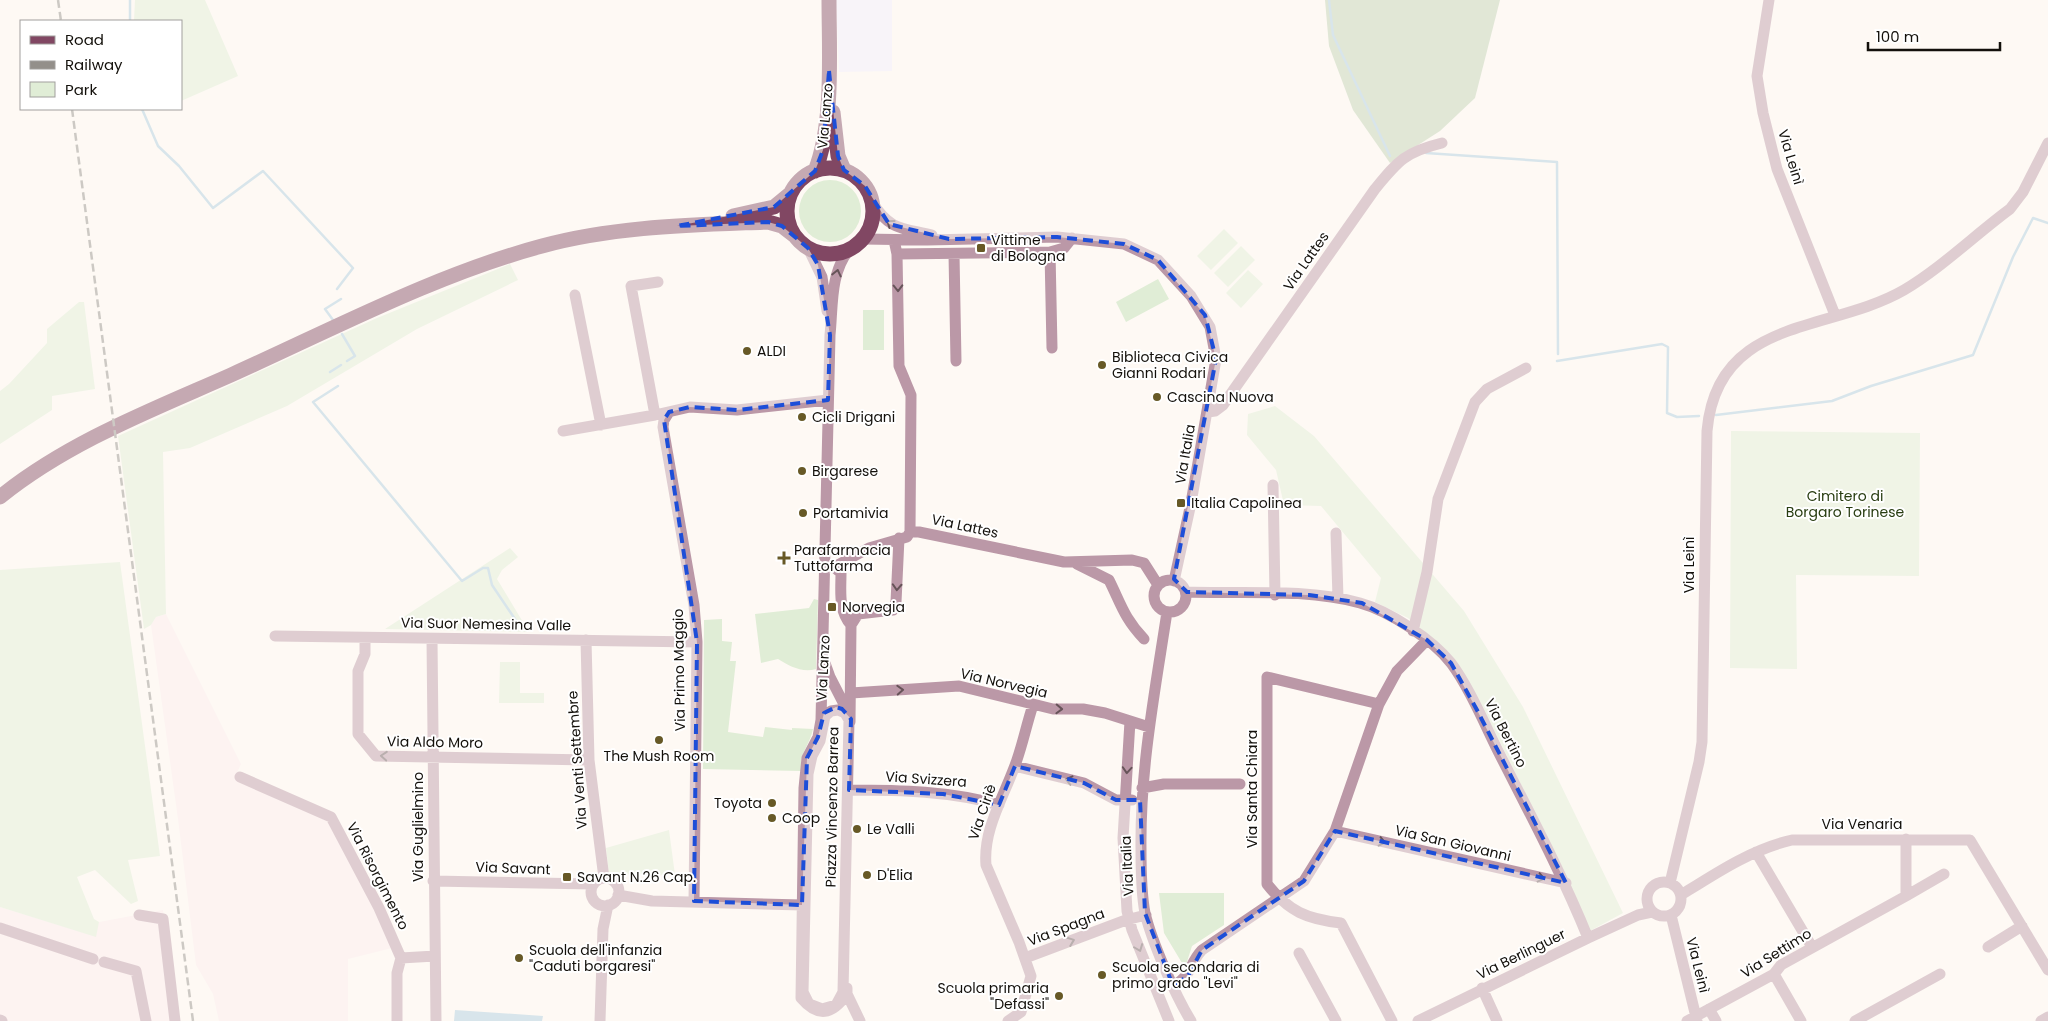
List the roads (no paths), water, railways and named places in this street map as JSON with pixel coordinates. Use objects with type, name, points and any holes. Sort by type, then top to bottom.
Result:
[{"type":"main road","points":[[829,0],[829,71]]},
{"type":"main road","name":"Via Lanzo","points":[[829,71],[838,156],[844,170]]},
{"type":"main road","name":"Via Lanzo","points":[[815,171],[823,150],[829,71]]},
{"type":"main road","points":[[0,496],[33,472],[67,452],[157,408],[481,265],[543,245],[625,230],[768,222],[782,226],[808,248],[833,254],[849,250],[863,239],[872,222],[872,202],[865,186],[859,179],[844,170],[824,168],[805,176],[781,202],[767,210],[677,226]]},
{"type":"main road","points":[[791,193],[787,215],[795,236]]},
{"type":"street","name":"Via Leinì","points":[[1769,0],[1758,76],[1763,113],[1777,170],[1834,315]]},
{"type":"street","name":"Via Lattes","points":[[1208,412],[1215,411],[1223,405],[1375,189],[1394,166],[1416,150],[1442,143]]},
{"type":"street","name":"Via Leinì","points":[[1670,882],[1699,762],[1702,742],[1705,461],[1708,411],[1724,377],[1736,362],[1768,338],[1834,315],[1874,304],[1905,290],[2010,209],[2023,192],[2048,143]]},
{"type":"street","name":"Via Italia","points":[[872,202],[883,219],[897,228],[949,239]]},
{"type":"street","name":"Via Italia","points":[[863,239],[1072,238],[1124,244],[1142,250],[1170,270],[1195,301],[1210,327],[1215,348],[1216,369],[1191,503],[1174,581]]},
{"type":"street","points":[[897,254],[1050,252],[1064,248],[1072,238]]},
{"type":"street","points":[[894,240],[897,254],[899,366],[911,395],[910,532]]},
{"type":"street","name":"Via Lanzo","points":[[808,248],[822,277],[830,335]]},
{"type":"street","name":"Via Lanzo","points":[[810,1008],[800,998],[804,788],[807,758],[818,737],[821,718],[823,657],[830,568],[828,400],[830,335],[838,268],[840,261],[849,250]]},
{"type":"street","points":[[1050,252],[1052,348]]},
{"type":"street","points":[[954,254],[956,361]]},
{"type":"street","points":[[655,415],[631,286],[658,282]]},
{"type":"street","points":[[575,295],[601,425]]},
{"type":"street","points":[[1413,631],[1427,572],[1438,499],[1475,402],[1487,389],[1526,368]]},
{"type":"street","points":[[563,431],[698,406],[737,410],[828,400]]},
{"type":"street","name":"Via Primo Maggio","points":[[669,412],[664,420],[663,427],[694,605],[697,642],[694,901]]},
{"type":"street","points":[[1273,485],[1275,594]]},
{"type":"street","name":"Via Lattes","points":[[830,568],[870,548],[907,537],[910,532],[924,532],[1064,562],[1132,560],[1144,563],[1158,585]]},
{"type":"street","points":[[1336,533],[1338,598]]},
{"type":"street","points":[[821,1021],[828,1011],[839,1006],[845,993],[851,719],[851,625],[858,614],[893,610],[896,602],[899,538]]},
{"type":"street","name":"Via Lattes","points":[[1076,563],[1108,580],[1121,610],[1144,639]]},
{"type":"street","points":[[830,568],[841,573],[842,609],[844,618],[851,625]]},
{"type":"street","points":[[1165,581],[1174,581],[1182,585],[1186,592],[1186,598],[1182,607],[1173,612],[1167,612],[1159,608],[1154,600],[1158,585],[1165,581]]},
{"type":"street","name":"Via Bertino","points":[[1186,592],[1275,594],[1338,598],[1362,603],[1427,640],[1451,663],[1473,702],[1566,883],[1588,938]]},
{"type":"street","name":"Via Italia","points":[[1167,612],[1140,800],[1141,878],[1146,915],[1173,986],[1188,1017]]},
{"type":"street","name":"Via Suor Nemesina Valle","points":[[275,636],[697,642]]},
{"type":"street","name":"Via Aldo Moro","points":[[366,638],[365,654],[358,670],[358,734],[376,756],[589,760]]},
{"type":"street","name":"Via Guglielmino","points":[[432,638],[435,956]]},
{"type":"street","name":"Via Venti Settembre","points":[[586,640],[589,760],[604,878]]},
{"type":"street","points":[[1173,986],[1188,976],[1196,956],[1202,950],[1304,881],[1335,831],[1378,704],[1397,670],[1427,640]]},
{"type":"street","points":[[823,657],[830,677],[851,719]]},
{"type":"street","name":"Via Santa Chiara","points":[[1278,898],[1267,884],[1267,677],[1378,704]]},
{"type":"street","name":"Via Norvegia","points":[[851,693],[959,686],[1053,709],[1098,712],[1149,727]]},
{"type":"street","name":"Via Ciriè","points":[[1008,1021],[1021,1012],[1031,976],[986,865],[987,840],[1015,766],[1033,704]]},
{"type":"street","points":[[821,718],[824,713],[836,707],[842,708],[851,719]]},
{"type":"street","name":"Piazza Vincenzo Barrea","points":[[838,710],[845,713],[849,720],[845,993],[836,1005],[822,1009],[810,1004],[803,992],[808,774],[812,756],[820,741],[826,716],[831,711],[838,710]]},
{"type":"street","name":"Via Italia","points":[[1130,721],[1124,838],[1129,919],[1169,1021]]},
{"type":"street","points":[[1015,766],[1084,783],[1116,800],[1140,800]]},
{"type":"street","name":"Via Risorgimento","points":[[240,777],[331,817],[380,908],[401,958]]},
{"type":"street","points":[[1142,788],[1164,784],[1240,784]]},
{"type":"street","name":"Via Svizzera","points":[[849,790],[958,796],[975,798],[999,805]]},
{"type":"street","name":"Via San Giovanni","points":[[1335,831],[1566,883]]},
{"type":"street","points":[[1906,839],[1906,896]]},
{"type":"street","name":"Via Venaria","points":[[1681,895],[1715,873],[1770,845],[1792,840],[1970,840],[2022,926]]},
{"type":"street","points":[[1756,852],[1812,947]]},
{"type":"street","name":"Via Settimo","points":[[1693,1019],[1774,974],[1781,964],[1944,874]]},
{"type":"street","points":[[600,1021],[603,905],[591,893],[593,884],[604,878],[615,883],[618,895],[617,899],[603,905]]},
{"type":"street","name":"Via Savant","points":[[433,881],[593,884]]},
{"type":"street","points":[[1659,882],[1670,882],[1675,885],[1681,895],[1678,909],[1671,915],[1661,916],[1649,908],[1647,893],[1650,888],[1659,882]]},
{"type":"street","points":[[618,895],[652,901],[802,905]]},
{"type":"street","points":[[1278,898],[1301,915],[1317,920],[1341,923],[1392,1021]]},
{"type":"street","name":"Via Berlinguer","points":[[1418,1021],[1441,1016],[1482,988],[1638,915],[1649,908]]},
{"type":"street","points":[[139,915],[162,919],[175,1021]]},
{"type":"street","name":"Via Spagna","points":[[1025,958],[1129,919],[1146,915]]},
{"type":"street","name":"Via Leinì","points":[[1671,915],[1693,1019]]},
{"type":"street","points":[[1988,947],[2022,926],[2048,970]]},
{"type":"street","points":[[0,928],[136,972],[146,1021]]},
{"type":"street","points":[[1300,953],[1336,1021]]},
{"type":"street","points":[[397,1021],[397,973],[401,958],[435,956],[436,1021]]},
{"type":"street","points":[[1774,974],[1801,1021]]},
{"type":"street","points":[[1855,1021],[1940,974]]},
{"type":"street","points":[[1482,988],[1497,1021]]},
{"type":"street","points":[[845,993],[860,1021]]},
{"type":"street","points":[[814,1021],[810,1008],[828,1011]]},
{"type":"street","points":[[1709,1009],[1716,1021]]},
{"type":"street","points":[[1173,1021],[1188,1017]]},
{"type":"street","points":[[2041,1021],[2048,1017]]},
{"type":"water","points":[[455,1010],[543,1016],[542,1021],[454,1021]]},
{"type":"waterway","points":[[130,0],[130,20]]},
{"type":"waterway","points":[[1329,0],[1333,35],[1390,156]]},
{"type":"waterway","points":[[142,110],[158,146],[179,166],[213,208],[263,171],[353,268],[337,289]]},
{"type":"waterway","points":[[1426,153],[1557,162],[1558,354]]},
{"type":"waterway","points":[[1716,415],[1832,401],[1871,386],[1973,355],[2013,257],[2033,218],[2048,223]]},
{"type":"waterway","points":[[333,320],[325,309],[341,299]]},
{"type":"waterway","points":[[342,334],[355,356],[347,361]]},
{"type":"waterway","points":[[1557,361],[1662,344],[1668,347],[1667,413],[1677,417],[1699,416]]},
{"type":"waterway","points":[[330,372],[341,365]]},
{"type":"waterway","points":[[338,386],[313,402],[462,581],[483,568],[488,568],[492,585],[521,628]]},
{"type":"railway","points":[[58,0],[61,20]]},
{"type":"railway","points":[[72,110],[193,1021]]},
{"type":"place","name":"Vittime di Bologna","points":[[981,248]]},
{"type":"place","name":"ALDI","points":[[747,351]]},
{"type":"place","name":"Biblioteca Civica Gianni Rodari","points":[[1102,365]]},
{"type":"place","name":"Cascina Nuova","points":[[1157,397]]},
{"type":"place","name":"Cicli Drigani","points":[[802,417]]},
{"type":"place","name":"Birgarese","points":[[802,471]]},
{"type":"place","name":"Italia Capolinea","points":[[1181,503]]},
{"type":"place","name":"Portamivia","points":[[803,513]]},
{"type":"place","name":"Parafarmacia Tuttofarma","points":[[784,558]]},
{"type":"place","name":"Norvegia","points":[[832,607]]},
{"type":"place","name":"The Mush Room","points":[[659,740]]},
{"type":"place","name":"Toyota","points":[[772,803]]},
{"type":"place","name":"Coop","points":[[772,818]]},
{"type":"place","name":"Le Valli","points":[[857,829]]},
{"type":"place","name":"D'Elia","points":[[867,875]]},
{"type":"place","name":"Savant N.26 Cap.","points":[[567,877]]},
{"type":"place","name":"Scuola dell'infanzia \"Caduti borgaresi\"","points":[[519,958]]},
{"type":"place","name":"Scuola secondaria di primo grado \"Levi\"","points":[[1102,975]]},
{"type":"place","name":"Scuola primaria \"Defassi\"","points":[[1059,996]]},
{"type":"park label","name":"Cimitero di Borgaro Torinese","points":[[1845,504]]}]
